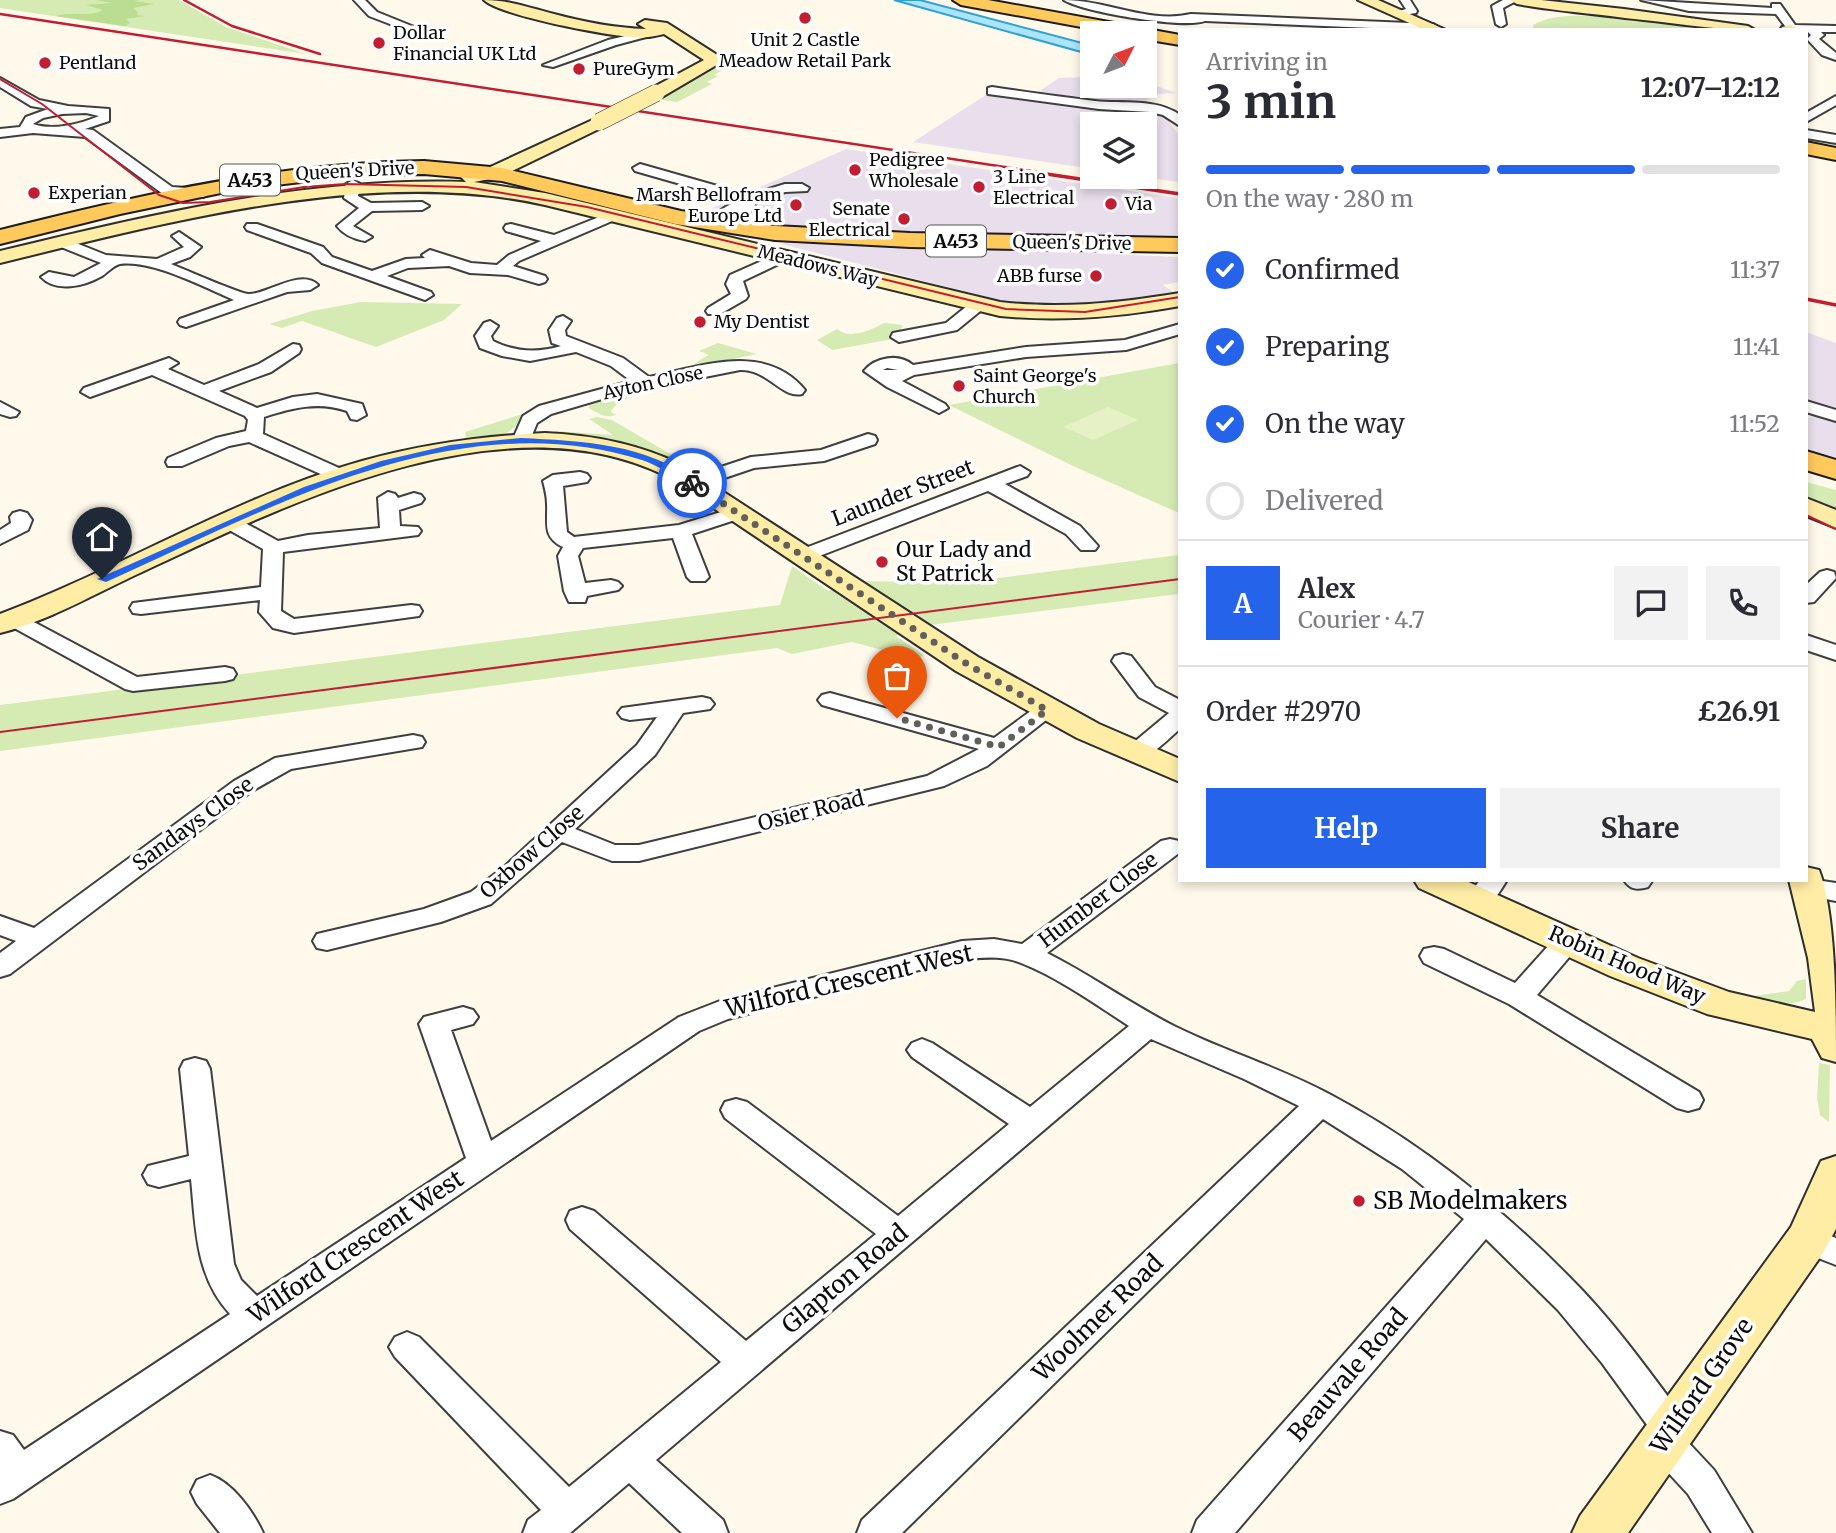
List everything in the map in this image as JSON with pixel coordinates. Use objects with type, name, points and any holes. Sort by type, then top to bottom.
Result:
[{"type":"main road","points":[[961,0],[1080,22]]},
{"type":"main road","points":[[1157,36],[1178,40]]},
{"type":"main road","points":[[1808,149],[1833,167]]},
{"type":"main road","name":"Queen's Drive","points":[[503,172],[546,185]]},
{"type":"main road","name":"Queen's Drive","points":[[0,237],[181,193],[352,175],[424,174],[459,178],[503,172],[675,217],[722,221],[775,233],[800,232],[910,240],[1178,246]]},
{"type":"main road","name":"Queen's Drive","points":[[0,242],[181,193]]},
{"type":"main road","points":[[1808,461],[1836,470]]},
{"type":"main road","points":[[1808,475],[1836,482]]},
{"type":"street","points":[[359,0],[373,14],[428,35]]},
{"type":"street","points":[[491,0],[531,13],[635,33],[697,56],[682,79],[503,172]]},
{"type":"street","points":[[1069,0],[1104,10],[1179,20],[1410,28]]},
{"type":"street","points":[[1365,0],[1402,7],[1434,28]]},
{"type":"street","points":[[1513,27],[1500,24],[1497,6],[1515,0],[1732,28]]},
{"type":"street","points":[[1646,0],[1717,14],[1779,10]]},
{"type":"street","points":[[1770,0],[1789,28]]},
{"type":"street","points":[[1198,20],[1220,28]]},
{"type":"street","points":[[1812,33],[1836,29]]},
{"type":"street","points":[[1808,32],[1836,40]]},
{"type":"street","points":[[549,65],[635,33]]},
{"type":"street","points":[[1812,33],[1813,39],[1835,60]]},
{"type":"street","points":[[0,82],[35,103],[105,111],[106,118],[97,122],[57,130]]},
{"type":"street","points":[[992,91],[1107,106],[1150,108],[1172,115],[1178,120]]},
{"type":"street","points":[[1808,117],[1836,100]]},
{"type":"street","points":[[30,124],[37,109],[35,103]]},
{"type":"street","points":[[2,132],[74,109]]},
{"type":"street","points":[[97,122],[101,129],[181,193]]},
{"type":"street","points":[[30,124],[57,130],[82,131],[95,136],[160,186],[181,193]]},
{"type":"street","points":[[1808,134],[1836,139]]},
{"type":"street","points":[[640,169],[748,201]]},
{"type":"street","name":"Meadows Way","points":[[0,257],[216,202],[284,190],[459,178],[978,305],[1065,315],[1177,302]]},
{"type":"street","points":[[142,202],[159,195],[160,186]]},
{"type":"street","points":[[352,187],[351,198],[369,207],[415,209]]},
{"type":"street","points":[[722,221],[739,205],[780,187],[803,188]]},
{"type":"street","points":[[369,207],[344,226],[363,234],[329,246],[319,255],[425,295]]},
{"type":"street","points":[[500,270],[511,260],[614,215]]},
{"type":"street","points":[[252,227],[329,246]]},
{"type":"street","points":[[522,228],[555,240]]},
{"type":"street","points":[[158,264],[185,254],[193,247],[179,236]]},
{"type":"street","points":[[61,242],[100,258],[141,260],[158,264],[248,300]]},
{"type":"street","points":[[430,256],[474,269],[536,275]]},
{"type":"street","points":[[714,311],[740,296],[734,284],[736,278],[782,257]]},
{"type":"street","points":[[49,277],[72,287],[113,260]]},
{"type":"street","points":[[373,276],[406,264],[450,262]]},
{"type":"street","points":[[186,321],[289,286],[310,285]]},
{"type":"street","points":[[909,331],[951,327],[978,305]]},
{"type":"street","points":[[563,321],[557,330],[557,337],[562,342],[617,362],[645,383]]},
{"type":"street","points":[[490,326],[483,336],[486,344],[513,354],[543,355],[575,347]]},
{"type":"street","points":[[939,408],[887,377],[1027,352],[1126,345],[1178,330]]},
{"type":"street","points":[[203,391],[285,359]]},
{"type":"street","name":"Ayton Close","points":[[521,441],[529,420],[539,413],[645,383],[756,365],[769,369],[796,390]]},
{"type":"street","points":[[90,392],[161,366],[203,391],[254,415],[257,420],[254,435]]},
{"type":"street","points":[[254,415],[320,398],[361,408]]},
{"type":"street","points":[[1808,407],[1836,416]]},
{"type":"street","points":[[254,435],[263,442],[341,476]]},
{"type":"street","points":[[195,471],[168,459],[254,435]]},
{"type":"street","points":[[692,483],[751,463],[824,455],[868,440]]},
{"type":"street","points":[[7,622],[229,522],[341,476],[428,451],[521,441],[556,441],[612,449],[660,464],[967,664],[1047,710],[1178,771]]},
{"type":"street","name":"Launder Street","points":[[802,556],[1020,472]]},
{"type":"street","points":[[580,478],[552,481],[558,507],[554,527],[567,541],[576,543],[681,531],[737,513]]},
{"type":"street","points":[[990,484],[1073,530],[1088,546]]},
{"type":"street","points":[[273,548],[308,541],[400,533],[388,501],[402,504],[414,499]]},
{"type":"street","points":[[0,538],[21,526],[20,517]]},
{"type":"street","points":[[229,522],[265,540],[273,548],[270,612],[275,620],[294,626],[411,611]]},
{"type":"street","points":[[681,531],[698,577]]},
{"type":"street","points":[[576,543],[568,556],[576,594],[611,586]]},
{"type":"street","points":[[141,608],[270,592]]},
{"type":"street","points":[[7,622],[133,684],[225,674]]},
{"type":"street","points":[[1808,643],[1836,653]]},
{"type":"street","points":[[1124,661],[1147,692],[1178,709]]},
{"type":"street","points":[[830,700],[863,701],[999,747]]},
{"type":"street","points":[[630,713],[702,704]]},
{"type":"street","name":"Oxbow Close","points":[[342,931],[431,916],[481,898],[559,832],[646,750],[674,708]]},
{"type":"street","name":"Osier Road","points":[[559,832],[612,853],[639,853],[935,781],[970,766],[1047,710]]},
{"type":"street","points":[[1136,753],[1178,718]]},
{"type":"street","name":"Sandays Close","points":[[0,967],[243,786],[274,767],[386,740],[413,742]]},
{"type":"street","name":"Humber Close","points":[[1027,954],[1170,847]]},
{"type":"street","name":"Robin Hood Way","points":[[1443,882],[1486,890],[1568,942],[1625,967],[1721,1004],[1833,1039]]},
{"type":"street","points":[[1817,886],[1835,1010],[1833,1039]]},
{"type":"street","points":[[0,925],[37,939]]},
{"type":"street","points":[[1519,997],[1568,942]]},
{"type":"street","name":"Wilford Crescent West","points":[[6,1469],[340,1261],[483,1162],[702,1017],[962,950],[994,948],[1027,954],[1075,979],[1149,1025],[1321,1103],[1413,1160],[1485,1217],[1593,1326],[1701,1482],[1732,1533]]},
{"type":"street","points":[[1434,956],[1519,997],[1688,1100]]},
{"type":"street","points":[[463,1017],[434,1024],[483,1162]]},
{"type":"street","name":"Glapton Road","points":[[555,1522],[1149,1025]]},
{"type":"street","points":[[922,1050],[1032,1124]]},
{"type":"street","points":[[195,1069],[217,1264],[228,1289],[253,1315]]},
{"type":"street","name":"Woolmer Road","points":[[876,1533],[1321,1103]]},
{"type":"street","points":[[736,1110],[899,1234]]},
{"type":"street","points":[[159,1175],[204,1164]]},
{"type":"street","name":"Wilford Grove","points":[[1598,1533],[1667,1435],[1821,1246],[1819,1219],[1836,1173]]},
{"type":"street","name":"Beauvale Road","points":[[1211,1533],[1485,1217]]},
{"type":"street","points":[[582,1220],[746,1362]]},
{"type":"street","points":[[407,1347],[555,1522]]},
{"type":"street","points":[[629,1459],[709,1533]]},
{"type":"street","points":[[210,1492],[244,1533]]},
{"type":"shaded area","points":[[1080,77],[1080,98],[1151,98],[1138,104],[1034,95],[1059,78]]},
{"type":"shaded area","points":[[1157,86],[1176,93],[1157,95]]},
{"type":"shaded area","points":[[989,93],[1127,112],[1080,112],[1080,167],[913,142]]},
{"type":"shaded area","points":[[1157,116],[1170,118],[1170,123],[1178,134],[1178,182],[1157,179]]},
{"type":"shaded area","points":[[846,149],[1080,183],[1080,189],[1118,189],[1178,198],[1178,238],[831,230],[699,214]]},
{"type":"shaded area","name":"ABB furse","points":[[789,240],[1178,257],[1178,282],[1163,285],[1173,292],[1089,307],[1016,305],[782,244]]},
{"type":"shaded area","points":[[1808,333],[1836,343],[1836,464],[1808,457],[1808,418],[1823,411],[1808,407]]},
{"type":"green space","points":[[0,0],[179,0],[226,27],[306,54],[0,8]]},
{"type":"green space","points":[[95,0],[140,0],[134,1],[154,4],[133,8],[138,12],[137,15],[145,16],[126,19],[130,23],[125,26],[56,16],[98,12],[103,10],[86,5],[112,3]]},
{"type":"green space","points":[[1612,13],[1719,28],[1534,28],[1533,25],[1561,16],[1611,17]]},
{"type":"green space","points":[[713,64],[742,64],[732,65],[714,75],[718,76],[707,82],[712,84],[677,102],[654,99]]},
{"type":"green space","points":[[361,302],[462,304],[444,320],[376,347],[302,321],[282,328],[269,324],[312,311]]},
{"type":"green space","points":[[884,323],[903,325],[900,331],[893,333],[899,338],[832,350],[817,340],[837,329],[854,334]]},
{"type":"green space","points":[[718,343],[757,354],[691,368],[709,355],[699,351]]},
{"type":"green space","points":[[1178,363],[1178,513],[1073,466],[949,405]]},
{"type":"green space","points":[[702,377],[705,379],[626,399],[611,412],[616,415],[605,416],[589,408],[589,405],[633,391]]},
{"type":"green space","points":[[1108,407],[1138,420],[1093,440],[1063,427]]},
{"type":"green space","points":[[526,413],[514,428],[507,432],[493,437],[466,439],[465,432]]},
{"type":"green space","points":[[597,417],[612,420],[703,473],[698,475],[663,458],[628,447],[553,435],[555,431],[613,435],[589,419]]},
{"type":"green space","points":[[1808,483],[1836,490],[1836,508],[1832,510],[1808,499]]},
{"type":"green space","points":[[1178,555],[1178,594],[930,625],[896,636],[924,655],[917,659],[852,642],[792,654],[777,648],[0,751],[0,705],[780,605],[792,566],[828,591],[860,581],[960,583]]},
{"type":"green space","points":[[1806,979],[1806,999],[1799,1002],[1777,1003],[1747,997],[1789,991],[1797,981]]},
{"type":"green space","points":[[1819,1063],[1830,1065],[1829,1122],[1820,1115],[1817,1098]]},
{"type":"water","points":[[894,0],[920,0],[1080,42],[1080,52]]},
{"type":"tram line","points":[[0,79],[42,104],[159,195],[183,203],[210,202],[304,187],[345,184],[466,187],[587,207],[1006,309],[1085,312],[1178,297]]},
{"type":"tram line","points":[[1808,516],[1836,529]]},
{"type":"tram line","points":[[0,732],[1178,579]]},
{"type":"railway","points":[[184,0],[232,26],[320,54]]},
{"type":"railway","points":[[0,14],[1031,171]]},
{"type":"railway","points":[[1020,170],[1178,194]]},
{"type":"railway","points":[[1808,299],[1836,305]]},
{"type":"way so far","points":[[692,483],[967,664],[1047,710],[999,747],[897,718]]},
{"type":"place","name":"Unit 2 Castle Meadow Retail Park","points":[[805,18]]},
{"type":"place","name":"Dollar Financial UK Ltd","points":[[379,43]]},
{"type":"place","name":"Pentland","points":[[45,63]]},
{"type":"place","name":"PureGym","points":[[579,69]]},
{"type":"place","name":"Pedigree Wholesale","points":[[855,170]]},
{"type":"place","name":"3 Line Electrical","points":[[979,187]]},
{"type":"place","name":"Experian","points":[[34,193]]},
{"type":"place","name":"Via","points":[[1111,204]]},
{"type":"place","name":"Marsh Bellofram Europe Ltd","points":[[796,205]]},
{"type":"place","name":"Senate Electrical","points":[[904,219]]},
{"type":"place","name":"ABB furse","points":[[1096,276]]},
{"type":"place","name":"My Dentist","points":[[700,322]]},
{"type":"place","name":"Saint George's Church","points":[[959,386]]},
{"type":"place","name":"Our Lady and St Patrick","points":[[882,562]]},
{"type":"place","name":"SB Modelmakers","points":[[1359,1201]]},
{"type":"route","points":[[102,579],[276,501],[341,476],[450,447],[521,441],[589,444],[648,458],[692,483]]}]
